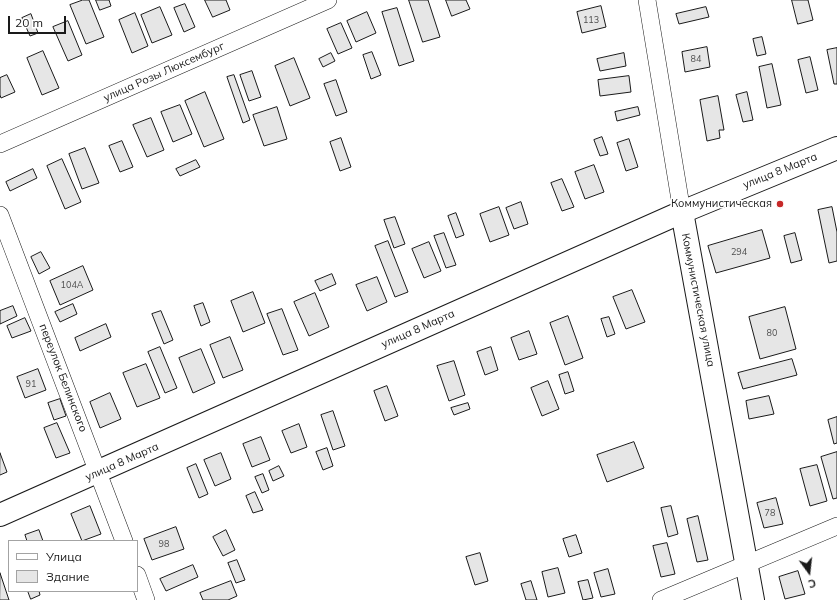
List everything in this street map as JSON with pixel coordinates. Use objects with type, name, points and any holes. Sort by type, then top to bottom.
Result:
[{"type":"main road","name":"улица 8 Марта","points":[[0,515],[682,212],[837,148]]},
{"type":"main road","name":"Коммунистическая улица","points":[[682,212],[753,600]]},
{"type":"street","name":"улица Розы Люксембург","points":[[0,144],[328,0]]},
{"type":"street","name":"Коммунистическая улица","points":[[647,0],[682,212]]},
{"type":"street","name":"переулок Белинского","points":[[0,215],[124,540]]},
{"type":"street","points":[[661,600],[837,526]]},
{"type":"street","points":[[138,578],[146,600]]},
{"type":"building","points":[[83,0],[89,0],[104,37],[86,44],[70,5]]},
{"type":"building","points":[[96,0],[109,0],[111,6],[100,10]]},
{"type":"building","points":[[205,0],[226,0],[230,10],[213,17]]},
{"type":"building","points":[[409,0],[428,0],[440,37],[423,42]]},
{"type":"building","points":[[446,0],[466,0],[470,9],[452,16]]},
{"type":"building","points":[[792,0],[808,0],[813,20],[798,24]]},
{"type":"building","points":[[185,4],[195,27],[184,32],[174,8]]},
{"type":"building","points":[[601,6],[606,27],[582,33],[577,12]]},
{"type":"building","points":[[160,7],[172,35],[152,43],[141,15]]},
{"type":"building","points":[[706,7],[709,17],[679,24],[676,14]]},
{"type":"building","points":[[397,8],[414,61],[399,66],[382,12]]},
{"type":"building","points":[[367,12],[376,33],[356,42],[347,21]]},
{"type":"building","points":[[135,13],[148,46],[132,53],[119,20]]},
{"type":"building","points":[[31,14],[38,33],[30,36],[22,18]]},
{"type":"building","points":[[68,21],[82,55],[68,61],[53,27]]},
{"type":"building","points":[[341,23],[352,48],[338,54],[327,29]]},
{"type":"building","points":[[762,37],[766,54],[757,56],[753,39]]},
{"type":"building","points":[[707,47],[710,67],[685,72],[682,52]]},
{"type":"building","points":[[837,48],[837,84],[834,84],[827,50]]},
{"type":"building","points":[[43,51],[59,88],[42,95],[27,58]]},
{"type":"building","points":[[372,52],[381,75],[371,79],[363,55]]},
{"type":"building","points":[[331,53],[335,61],[323,67],[319,59]]},
{"type":"building","points":[[624,53],[626,66],[600,71],[597,59]]},
{"type":"building","points":[[810,57],[818,90],[806,93],[798,60]]},
{"type":"building","points":[[294,58],[310,98],[290,106],[275,66]]},
{"type":"building","points":[[772,64],[781,105],[767,108],[759,67]]},
{"type":"building","points":[[252,71],[261,97],[249,101],[240,75]]},
{"type":"building","points":[[7,75],[15,92],[1,98],[0,78]]},
{"type":"building","points":[[234,75],[250,120],[243,123],[227,77]]},
{"type":"building","points":[[629,76],[631,92],[600,96],[598,80]]},
{"type":"building","points":[[336,80],[347,112],[336,116],[324,84]]},
{"type":"building","points":[[205,92],[224,139],[204,147],[185,101]]},
{"type":"building","points":[[747,92],[753,120],[743,122],[736,95]]},
{"type":"building","points":[[718,96],[724,130],[719,130],[720,138],[707,141],[700,100]]},
{"type":"building","points":[[180,105],[192,134],[173,142],[161,112]]},
{"type":"building","points":[[277,107],[287,139],[264,146],[253,115]]},
{"type":"building","points":[[638,107],[640,115],[617,121],[615,112]]},
{"type":"building","points":[[151,118],[164,150],[147,157],[133,125]]},
{"type":"building","points":[[602,137],[608,154],[600,156],[594,140]]},
{"type":"building","points":[[341,138],[351,167],[340,171],[330,142]]},
{"type":"building","points":[[629,139],[638,167],[626,171],[617,143]]},
{"type":"building","points":[[122,141],[133,167],[120,172],[109,146]]},
{"type":"building","points":[[85,148],[99,183],[82,189],[69,154]]},
{"type":"building","points":[[62,159],[81,202],[65,209],[47,166]]},
{"type":"building","points":[[196,160],[200,167],[180,176],[176,169]]},
{"type":"building","points":[[594,165],[604,192],[585,199],[575,172]]},
{"type":"building","points":[[33,169],[37,178],[10,191],[6,182]]},
{"type":"building","points":[[562,179],[574,207],[562,211],[551,183]]},
{"type":"building","points":[[521,202],[528,224],[514,229],[506,208]]},
{"type":"building","points":[[499,207],[509,235],[490,242],[480,214]]},
{"type":"building","points":[[832,207],[837,232],[837,261],[829,263],[818,210]]},
{"type":"building","points":[[456,213],[464,235],[456,238],[448,216]]},
{"type":"building","points":[[395,217],[405,244],[394,248],[384,220]]},
{"type":"building","points":[[762,230],[770,258],[716,273],[708,246]]},
{"type":"building","points":[[444,233],[456,265],[446,268],[434,236]]},
{"type":"building","points":[[795,233],[802,260],[791,263],[784,236]]},
{"type":"building","points":[[388,241],[408,292],[395,297],[375,246]]},
{"type":"building","points":[[429,242],[441,271],[424,278],[412,249]]},
{"type":"building","points":[[41,252],[50,268],[39,274],[31,257]]},
{"type":"building","points":[[83,266],[93,290],[60,305],[50,281]]},
{"type":"building","points":[[332,274],[336,284],[320,291],[315,281]]},
{"type":"building","points":[[377,277],[387,302],[367,311],[356,285]]},
{"type":"building","points":[[632,290],[645,322],[626,329],[613,297]]},
{"type":"building","points":[[253,292],[265,323],[243,332],[231,301]]},
{"type":"building","points":[[315,293],[329,327],[309,336],[294,302]]},
{"type":"building","points":[[203,303],[210,322],[201,326],[194,306]]},
{"type":"building","points":[[73,304],[77,314],[60,322],[55,312]]},
{"type":"building","points":[[13,306],[17,316],[0,324],[0,311]]},
{"type":"building","points":[[785,307],[796,349],[760,359],[749,317]]},
{"type":"building","points":[[282,309],[298,350],[283,355],[267,314]]},
{"type":"building","points":[[161,311],[173,340],[164,344],[152,314]]},
{"type":"building","points":[[568,316],[583,358],[565,365],[550,323]]},
{"type":"building","points":[[609,317],[615,334],[607,337],[601,319]]},
{"type":"building","points":[[25,318],[31,331],[12,338],[7,326]]},
{"type":"building","points":[[106,324],[111,337],[80,351],[75,338]]},
{"type":"building","points":[[529,331],[537,354],[519,360],[511,338]]},
{"type":"building","points":[[230,337],[243,370],[223,378],[210,345]]},
{"type":"building","points":[[160,347],[177,388],[165,393],[148,352]]},
{"type":"building","points":[[491,347],[498,370],[485,375],[477,352]]},
{"type":"building","points":[[201,349],[215,383],[193,393],[179,358]]},
{"type":"building","points":[[792,359],[797,375],[743,389],[738,373]]},
{"type":"building","points":[[454,361],[465,395],[449,401],[437,366]]},
{"type":"building","points":[[146,364],[160,398],[137,407],[123,373]]},
{"type":"building","points":[[38,369],[46,390],[25,398],[17,377]]},
{"type":"building","points":[[568,372],[574,391],[565,394],[559,375]]},
{"type":"building","points":[[548,381],[559,409],[542,416],[531,388]]},
{"type":"building","points":[[387,386],[398,416],[385,421],[374,391]]},
{"type":"building","points":[[110,393],[121,419],[100,428],[90,402]]},
{"type":"building","points":[[769,396],[774,414],[749,419],[746,401]]},
{"type":"building","points":[[60,399],[66,416],[54,420],[48,403]]},
{"type":"building","points":[[468,403],[470,409],[454,415],[451,408]]},
{"type":"building","points":[[333,411],[345,446],[333,450],[321,415]]},
{"type":"building","points":[[837,417],[837,443],[834,444],[828,420]]},
{"type":"building","points":[[57,423],[70,453],[56,458],[44,428]]},
{"type":"building","points":[[299,424],[307,447],[291,453],[282,431]]},
{"type":"building","points":[[261,437],[270,460],[252,467],[243,444]]},
{"type":"building","points":[[634,442],[644,468],[607,482],[597,455]]},
{"type":"building","points":[[327,448],[333,466],[323,470],[316,452]]},
{"type":"building","points":[[837,452],[837,498],[833,499],[821,457]]},
{"type":"building","points":[[0,453],[7,472],[0,475]]},
{"type":"building","points":[[221,453],[231,479],[215,486],[204,460]]},
{"type":"building","points":[[196,464],[208,494],[199,498],[187,468]]},
{"type":"building","points":[[817,465],[827,501],[810,506],[800,469]]},
{"type":"building","points":[[279,466],[284,476],[273,481],[269,471]]},
{"type":"building","points":[[263,474],[269,490],[262,493],[255,477]]},
{"type":"building","points":[[255,492],[263,510],[253,513],[246,496]]},
{"type":"building","points":[[776,498],[783,524],[764,528],[757,503]]},
{"type":"building","points":[[90,506],[101,534],[82,540],[71,514]]},
{"type":"building","points":[[671,506],[678,534],[668,537],[661,508]]},
{"type":"building","points":[[698,516],[708,560],[697,562],[687,519]]},
{"type":"building","points":[[176,527],[184,549],[152,560],[144,539]]},
{"type":"building","points":[[39,530],[43,540],[27,540],[25,535]]},
{"type":"building","points":[[226,530],[235,550],[223,556],[213,537]]},
{"type":"building","points":[[576,535],[582,553],[569,557],[563,539]]},
{"type":"building","points":[[667,543],[675,574],[661,577],[653,546]]},
{"type":"building","points":[[480,553],[488,581],[475,585],[466,557]]},
{"type":"building","points":[[237,560],[245,580],[236,583],[228,563]]},
{"type":"building","points":[[193,565],[198,577],[166,591],[160,579]]},
{"type":"building","points":[[558,568],[565,593],[548,597],[542,572]]},
{"type":"building","points":[[608,569],[615,594],[601,597],[594,573]]},
{"type":"building","points":[[798,571],[805,594],[785,599],[779,577]]},
{"type":"building","points":[[0,573],[9,600],[0,600]]},
{"type":"building","points":[[588,580],[593,598],[583,600],[578,582]]},
{"type":"building","points":[[231,581],[237,596],[228,600],[203,600],[200,593]]},
{"type":"building","points":[[531,581],[537,600],[526,600],[521,584]]},
{"type":"building","points":[[28,592],[39,592],[40,595],[31,599]]},
{"type":"place","name":"Коммунистическая","points":[[780,204]]}]
